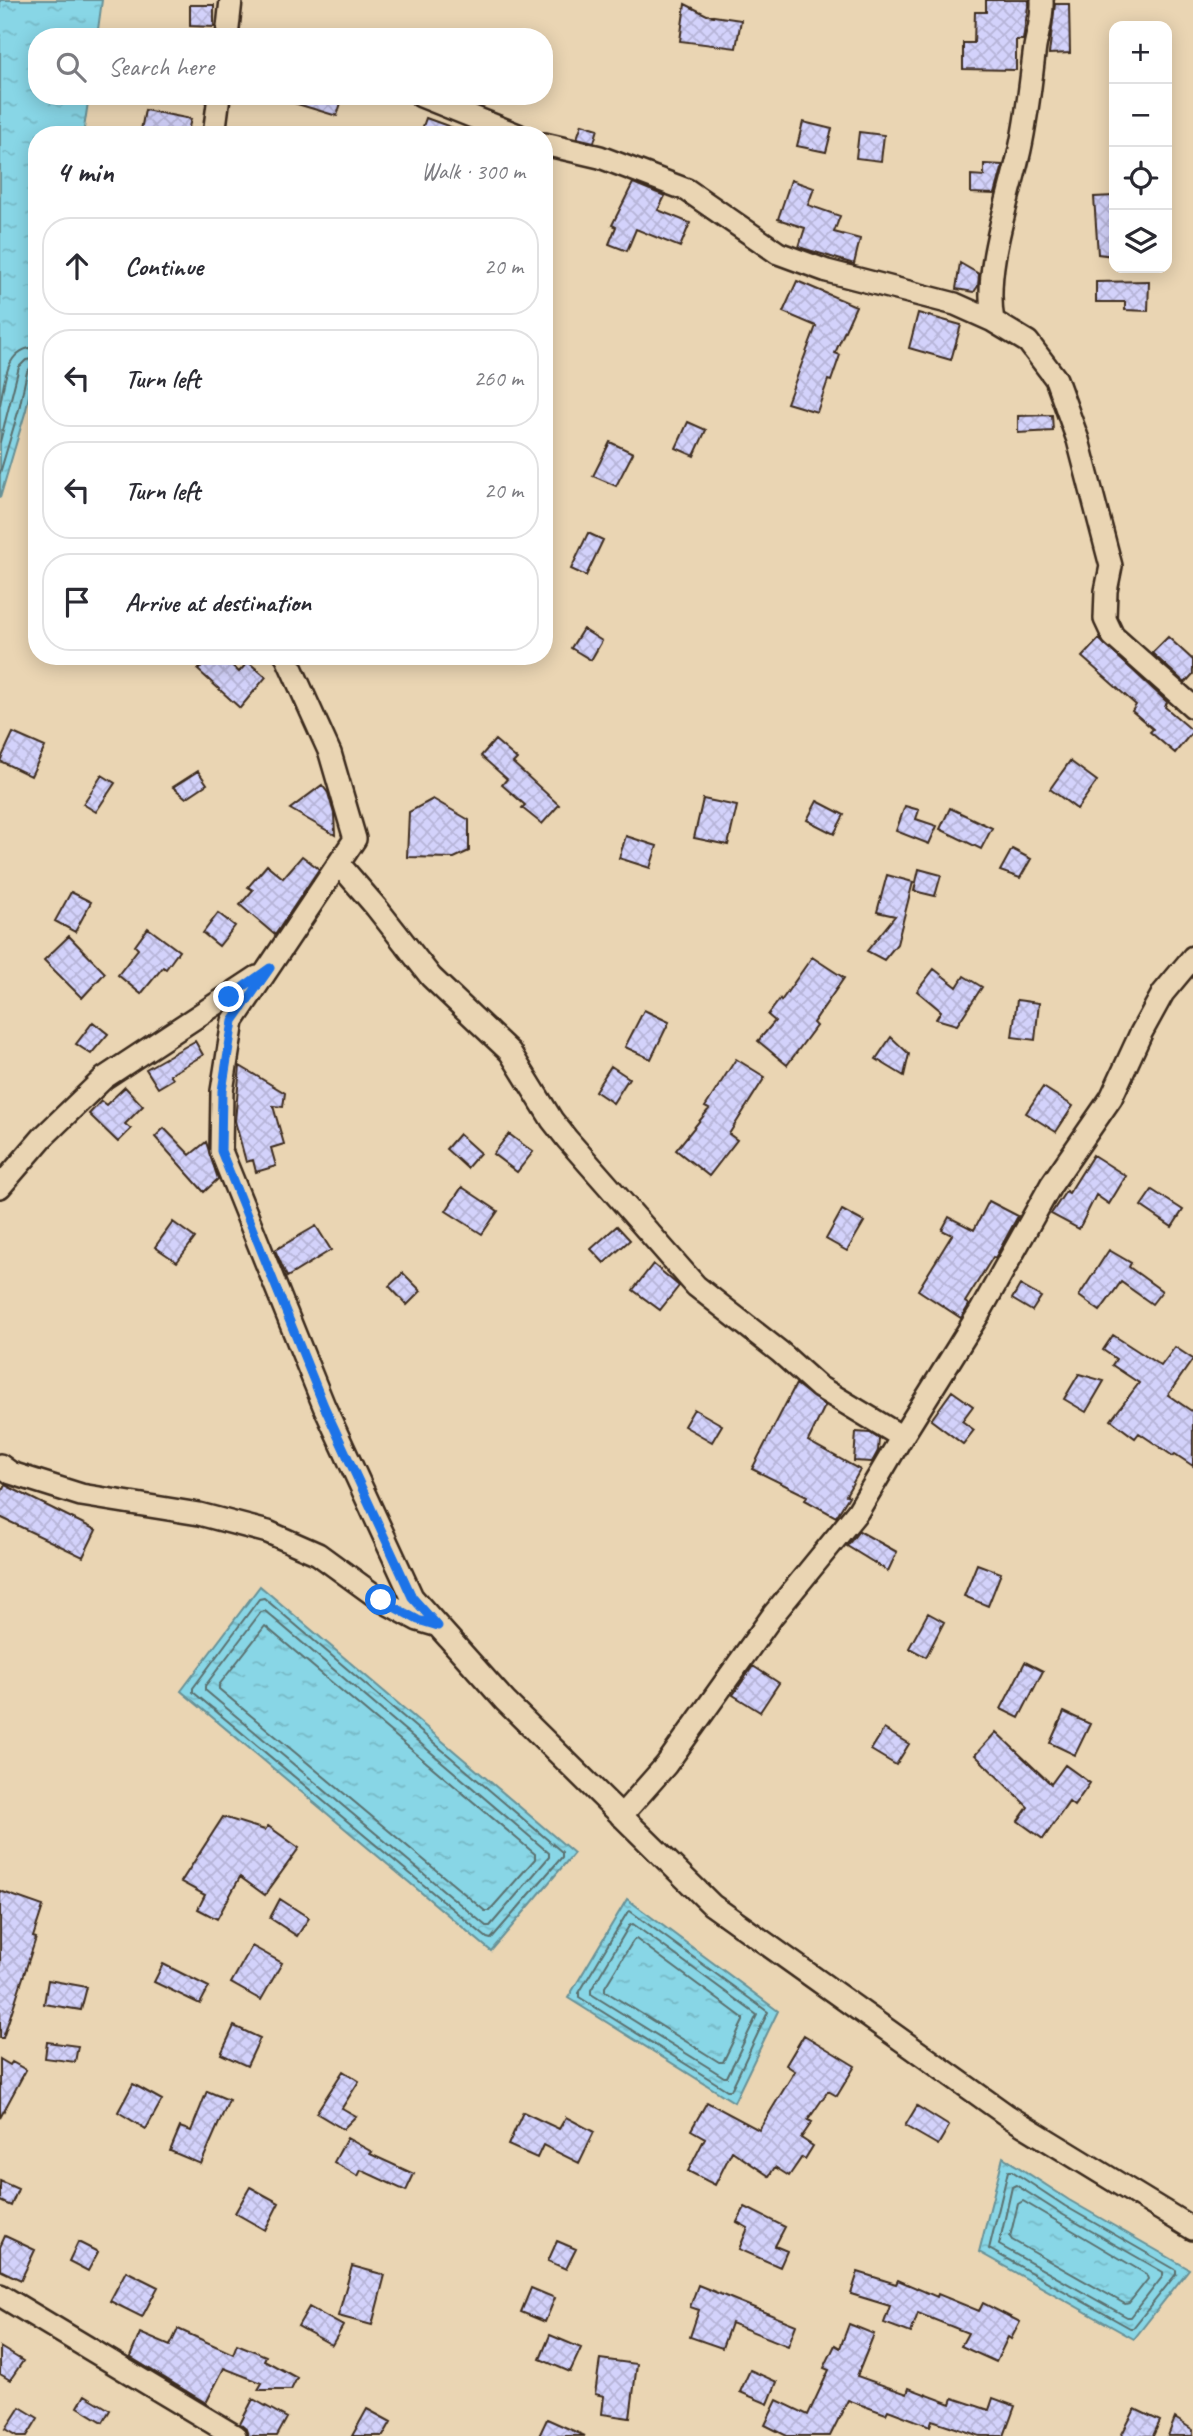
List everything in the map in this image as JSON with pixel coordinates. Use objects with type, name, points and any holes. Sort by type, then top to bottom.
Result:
[{"type":"street","points":[[228,28],[231,0]]},
{"type":"street","points":[[993,321],[990,300],[992,280],[1030,96],[1035,45],[1043,13],[1042,0]]},
{"type":"street","points":[[215,126],[218,105]]},
{"type":"street","points":[[443,105],[496,126]]},
{"type":"street","points":[[553,146],[600,157],[687,190],[778,253],[827,271],[954,304],[993,321],[1028,342],[1056,379],[1079,440],[1111,566],[1105,619],[1113,636],[1193,707]]},
{"type":"street","points":[[290,665],[330,753],[355,839],[233,1021],[222,1091],[221,1151],[324,1406],[412,1597],[505,1701],[712,1905],[1008,2116],[1193,2228]]},
{"type":"street","points":[[339,864],[430,977],[510,1052],[552,1120],[567,1139],[696,1286],[780,1352],[819,1387],[902,1437]]},
{"type":"street","points":[[621,1816],[666,1765],[773,1615],[858,1511],[980,1312],[1051,1185],[1111,1098],[1163,993],[1193,957]]},
{"type":"street","points":[[0,1187],[43,1138],[104,1078],[270,968]]},
{"type":"street","points":[[0,1465],[11,1473],[81,1495],[199,1514],[268,1532],[318,1554],[381,1600],[418,1620],[438,1626]]},
{"type":"street","points":[[0,2295],[235,2436]]},
{"type":"water","points":[[0,0],[102,0],[98,28],[28,28],[28,105],[88,105],[84,126],[28,126],[28,401],[0,498]]},
{"type":"water","points":[[260,1586],[574,1853],[491,1951],[181,1691]]},
{"type":"water","points":[[627,1899],[778,2011],[734,2102],[568,1998]]},
{"type":"water","points":[[1003,2157],[1069,2200],[1189,2269],[1134,2339],[979,2252]]},
{"type":"building","points":[[986,0],[1029,0],[1023,40],[1016,40],[1016,70],[963,69],[963,43],[974,43],[975,12],[986,12]]},
{"type":"building","points":[[685,4],[707,15],[741,20],[736,48],[680,41]]},
{"type":"building","points":[[1055,4],[1069,4],[1070,53],[1049,54]]},
{"type":"building","points":[[190,5],[214,5],[214,27],[190,26]]},
{"type":"building","points":[[301,105],[340,105],[337,116]]},
{"type":"building","points":[[145,110],[191,119],[189,126],[142,126]]},
{"type":"building","points":[[426,118],[448,126],[423,126]]},
{"type":"building","points":[[803,122],[832,129],[826,152],[797,146]]},
{"type":"building","points":[[582,124],[598,129],[594,142],[577,138]]},
{"type":"building","points":[[859,132],[884,135],[881,161],[856,158]]},
{"type":"building","points":[[984,164],[1003,165],[995,194],[971,193],[971,175],[984,176]]},
{"type":"building","points":[[791,180],[814,188],[808,205],[840,216],[834,232],[860,239],[854,264],[799,247],[805,228],[778,219]]},
{"type":"building","points":[[633,183],[665,196],[658,210],[690,223],[680,247],[636,229],[627,251],[609,244],[616,227],[612,225]]},
{"type":"building","points":[[1109,196],[1109,255],[1098,254],[1094,197]]},
{"type":"building","points":[[960,263],[979,274],[978,286],[974,292],[956,289]]},
{"type":"building","points":[[797,281],[856,306],[835,353],[840,355],[817,412],[787,403],[816,326],[783,312]]},
{"type":"building","points":[[1149,281],[1148,311],[1125,310],[1125,302],[1096,302],[1096,282]]},
{"type":"building","points":[[918,313],[961,325],[951,360],[909,348]]},
{"type":"building","points":[[1052,415],[1053,431],[1018,433],[1018,416]]},
{"type":"building","points":[[688,422],[706,430],[694,456],[676,448]]},
{"type":"building","points":[[610,442],[633,453],[616,486],[593,476]]},
{"type":"building","points":[[588,533],[603,540],[586,576],[571,569]]},
{"type":"building","points":[[583,629],[602,641],[591,660],[571,648]]},
{"type":"building","points":[[1168,637],[1193,660],[1193,674],[1185,683],[1152,653]]},
{"type":"building","points":[[1099,639],[1167,702],[1165,707],[1193,731],[1175,753],[1150,732],[1153,729],[1132,711],[1136,705],[1082,657]]},
{"type":"building","points":[[203,665],[232,665],[239,672],[245,665],[252,665],[266,677],[240,708],[198,670]]},
{"type":"building","points":[[13,733],[45,747],[31,776],[0,761]]},
{"type":"building","points":[[495,740],[517,759],[513,763],[559,805],[542,824],[522,808],[525,805],[502,785],[507,779],[481,756]]},
{"type":"building","points":[[1070,761],[1097,781],[1077,809],[1050,789]]},
{"type":"building","points":[[198,771],[207,784],[186,798],[173,787]]},
{"type":"building","points":[[102,775],[115,783],[96,812],[83,804]]},
{"type":"building","points":[[322,785],[328,793],[334,814],[335,835],[290,809]]},
{"type":"building","points":[[433,799],[469,820],[469,851],[454,858],[407,857],[409,812]]},
{"type":"building","points":[[703,799],[737,806],[728,845],[694,838]]},
{"type":"building","points":[[817,801],[844,815],[834,834],[807,820]]},
{"type":"building","points":[[905,806],[919,810],[916,819],[937,826],[929,844],[896,831]]},
{"type":"building","points":[[950,808],[992,828],[981,849],[940,829]]},
{"type":"building","points":[[626,836],[657,846],[650,868],[619,858]]},
{"type":"building","points":[[1012,849],[1031,859],[1020,878],[1000,871]]},
{"type":"building","points":[[302,856],[319,869],[275,935],[240,905],[253,890],[248,887],[267,865],[283,878]]},
{"type":"building","points":[[919,869],[941,875],[935,896],[914,891]]},
{"type":"building","points":[[887,875],[913,882],[897,944],[884,960],[867,951],[895,916],[877,912]]},
{"type":"building","points":[[71,892],[91,902],[75,932],[55,921]]},
{"type":"building","points":[[218,913],[235,926],[219,946],[203,933]]},
{"type":"building","points":[[148,928],[179,951],[166,969],[163,967],[141,994],[118,975],[138,949],[135,946]]},
{"type":"building","points":[[69,936],[105,973],[82,998],[44,960]]},
{"type":"building","points":[[812,957],[844,978],[813,1023],[816,1026],[787,1065],[758,1041],[775,1021],[768,1015]]},
{"type":"building","points":[[934,969],[957,987],[964,976],[982,987],[957,1025],[936,1019],[941,1011],[917,991]]},
{"type":"building","points":[[1017,1000],[1039,1003],[1035,1040],[1012,1037]]},
{"type":"building","points":[[644,1010],[669,1022],[651,1059],[625,1047]]},
{"type":"building","points":[[93,1022],[108,1034],[91,1054],[76,1044]]},
{"type":"building","points":[[891,1037],[909,1054],[904,1076],[876,1059]]},
{"type":"building","points":[[195,1041],[203,1055],[170,1075],[173,1079],[158,1088],[146,1069]]},
{"type":"building","points":[[736,1059],[765,1077],[729,1134],[737,1140],[709,1176],[676,1150],[709,1109],[705,1107]]},
{"type":"building","points":[[240,1066],[285,1093],[283,1107],[273,1106],[284,1144],[271,1148],[276,1166],[256,1172],[253,1160],[246,1162],[235,1121]]},
{"type":"building","points":[[611,1066],[629,1078],[613,1103],[595,1091]]},
{"type":"building","points":[[125,1087],[143,1106],[125,1124],[131,1129],[118,1142],[89,1114],[101,1101],[106,1105]]},
{"type":"building","points":[[1043,1087],[1073,1106],[1056,1132],[1026,1113]]},
{"type":"building","points":[[164,1128],[190,1155],[206,1142],[218,1179],[204,1192],[155,1137]]},
{"type":"building","points":[[459,1134],[480,1153],[467,1168],[446,1149]]},
{"type":"building","points":[[509,1134],[533,1152],[517,1172],[493,1154]]},
{"type":"building","points":[[1093,1155],[1126,1176],[1109,1204],[1096,1195],[1079,1229],[1051,1214],[1066,1191],[1069,1193]]},
{"type":"building","points":[[462,1187],[498,1211],[482,1234],[446,1211]]},
{"type":"building","points":[[1152,1190],[1183,1210],[1172,1227],[1141,1206]]},
{"type":"building","points":[[989,1201],[1018,1216],[995,1258],[993,1257],[965,1302],[969,1305],[961,1318],[918,1290],[952,1235],[942,1230],[949,1217],[974,1230]]},
{"type":"building","points":[[842,1210],[864,1222],[847,1251],[826,1239]]},
{"type":"building","points":[[173,1222],[195,1238],[177,1262],[155,1247]]},
{"type":"building","points":[[316,1226],[331,1250],[287,1277],[275,1250]]},
{"type":"building","points":[[617,1226],[630,1240],[604,1263],[591,1249]]},
{"type":"building","points":[[1109,1250],[1131,1263],[1129,1267],[1162,1291],[1152,1304],[1121,1282],[1100,1311],[1079,1296]]},
{"type":"building","points":[[653,1264],[679,1286],[660,1310],[633,1290]]},
{"type":"building","points":[[403,1273],[421,1291],[407,1305],[389,1286]]},
{"type":"building","points":[[1020,1285],[1041,1297],[1032,1311],[1012,1299]]},
{"type":"building","points":[[1113,1335],[1161,1366],[1175,1347],[1193,1359],[1168,1395],[1193,1412],[1193,1466],[1139,1433],[1135,1438],[1111,1420],[1139,1383],[1112,1365],[1116,1359],[1103,1350]]},
{"type":"building","points":[[1079,1374],[1104,1381],[1086,1412],[1064,1399]]},
{"type":"building","points":[[796,1384],[825,1406],[808,1441],[860,1470],[836,1517],[805,1500],[807,1496],[752,1469]]},
{"type":"building","points":[[952,1391],[973,1406],[962,1421],[974,1430],[963,1444],[931,1420]]},
{"type":"building","points":[[694,1409],[722,1425],[712,1442],[684,1426]]},
{"type":"building","points":[[856,1432],[870,1433],[879,1439],[878,1451],[872,1462],[854,1461]]},
{"type":"building","points":[[5,1485],[96,1530],[83,1557],[0,1517],[0,1495]]},
{"type":"building","points":[[859,1531],[897,1552],[888,1571],[847,1546]]},
{"type":"building","points":[[977,1564],[1001,1573],[988,1606],[964,1596]]},
{"type":"building","points":[[928,1613],[944,1622],[926,1657],[909,1648]]},
{"type":"building","points":[[1025,1662],[1043,1671],[1019,1718],[1001,1709]]},
{"type":"building","points":[[753,1666],[779,1683],[760,1712],[733,1695]]},
{"type":"building","points":[[1064,1712],[1090,1724],[1075,1755],[1050,1743]]},
{"type":"building","points":[[884,1729],[909,1744],[896,1765],[871,1750]]},
{"type":"building","points":[[996,1732],[1051,1784],[1065,1765],[1090,1783],[1074,1806],[1069,1802],[1043,1839],[1018,1821],[1028,1807],[975,1755]]},
{"type":"building","points":[[223,1817],[265,1830],[268,1826],[299,1848],[265,1895],[240,1877],[217,1919],[198,1909],[205,1895],[181,1882]]},
{"type":"building","points":[[0,1891],[43,1906],[33,1937],[36,1938],[3,2038],[0,2038]]},
{"type":"building","points":[[280,1899],[309,1918],[297,1936],[270,1918]]},
{"type":"building","points":[[252,1946],[282,1963],[261,2000],[231,1983]]},
{"type":"building","points":[[163,1964],[209,1987],[200,2004],[154,1982]]},
{"type":"building","points":[[48,1980],[87,1987],[81,2010],[44,2004]]},
{"type":"building","points":[[234,2026],[260,2038],[247,2066],[221,2054]]},
{"type":"building","points":[[804,2035],[855,2066],[837,2096],[828,2091],[808,2120],[812,2122],[801,2138],[813,2146],[805,2159],[802,2157],[789,2176],[775,2167],[769,2176],[732,2151],[715,2185],[688,2171],[705,2138],[691,2130],[707,2102],[759,2130],[795,2071],[786,2065]]},
{"type":"building","points":[[47,2042],[78,2046],[75,2062],[45,2058]]},
{"type":"building","points":[[0,2059],[26,2070],[0,2118]]},
{"type":"building","points":[[343,2071],[359,2081],[342,2108],[356,2116],[343,2129],[316,2113]]},
{"type":"building","points":[[133,2084],[162,2100],[146,2129],[118,2112]]},
{"type":"building","points":[[207,2091],[229,2100],[201,2164],[170,2151],[180,2127],[191,2131]]},
{"type":"building","points":[[917,2106],[949,2126],[938,2145],[905,2126]]},
{"type":"building","points":[[523,2112],[559,2129],[566,2117],[594,2132],[579,2163],[543,2145],[537,2158],[508,2145]]},
{"type":"building","points":[[347,2138],[372,2152],[370,2154],[414,2174],[406,2191],[361,2170],[358,2176],[334,2162]]},
{"type":"building","points":[[0,2181],[18,2189],[11,2206],[0,2201]]},
{"type":"building","points":[[250,2187],[279,2203],[265,2230],[235,2213]]},
{"type":"building","points":[[745,2207],[785,2227],[775,2246],[787,2251],[780,2267],[739,2249],[748,2228],[737,2222]]},
{"type":"building","points":[[5,2236],[35,2250],[21,2280],[0,2270],[0,2247]]},
{"type":"building","points":[[557,2241],[576,2249],[566,2269],[548,2261]]},
{"type":"building","points":[[78,2242],[98,2252],[88,2271],[69,2261]]},
{"type":"building","points":[[352,2266],[385,2275],[372,2325],[338,2316]]},
{"type":"building","points":[[126,2271],[158,2287],[142,2317],[110,2301]]},
{"type":"building","points":[[858,2272],[896,2284],[898,2280],[979,2311],[983,2303],[1020,2322],[1011,2339],[1008,2337],[996,2362],[961,2346],[968,2333],[918,2313],[911,2333],[884,2323],[890,2306],[851,2294]]},
{"type":"building","points":[[698,2285],[796,2325],[788,2346],[731,2323],[722,2348],[690,2337],[699,2310],[690,2307]]},
{"type":"building","points":[[531,2288],[555,2298],[545,2322],[521,2312]]},
{"type":"building","points":[[309,2307],[343,2326],[332,2345],[298,2326]]},
{"type":"building","points":[[849,2324],[874,2334],[857,2376],[907,2394],[909,2388],[951,2404],[953,2398],[989,2410],[993,2398],[1015,2406],[1004,2436],[980,2436],[932,2420],[930,2426],[888,2410],[886,2414],[848,2400],[830,2436],[787,2436],[765,2425],[777,2400],[808,2415],[829,2370],[824,2368],[835,2345],[840,2348]]},
{"type":"building","points":[[178,2329],[233,2354],[237,2344],[266,2356],[264,2360],[297,2378],[291,2390],[258,2390],[262,2383],[224,2368],[206,2403],[130,2357],[140,2333],[170,2346]]},
{"type":"building","points":[[550,2335],[581,2348],[570,2372],[540,2359]]},
{"type":"building","points":[[0,2347],[23,2361],[10,2380],[0,2374]]},
{"type":"building","points":[[600,2359],[637,2364],[630,2418],[602,2414],[604,2396],[595,2394]]},
{"type":"building","points":[[750,2370],[777,2382],[768,2404],[740,2392]]},
{"type":"building","points":[[85,2395],[110,2410],[103,2422],[78,2407]]},
{"type":"building","points":[[253,2399],[287,2418],[277,2436],[248,2436],[246,2429],[240,2424]]},
{"type":"building","points":[[20,2407],[38,2418],[27,2436],[18,2436],[6,2429]]},
{"type":"building","points":[[367,2409],[391,2422],[383,2436],[352,2436]]},
{"type":"building","points":[[1135,2409],[1160,2421],[1153,2436],[1121,2436]]},
{"type":"building","points":[[1175,2418],[1193,2430],[1193,2436],[1168,2436]]},
{"type":"building","points":[[547,2419],[585,2436],[539,2436]]},
{"type":"route","points":[[229,997],[270,968],[233,1021],[222,1091],[221,1151],[324,1406],[412,1597],[438,1626],[418,1620],[381,1600]]}]
